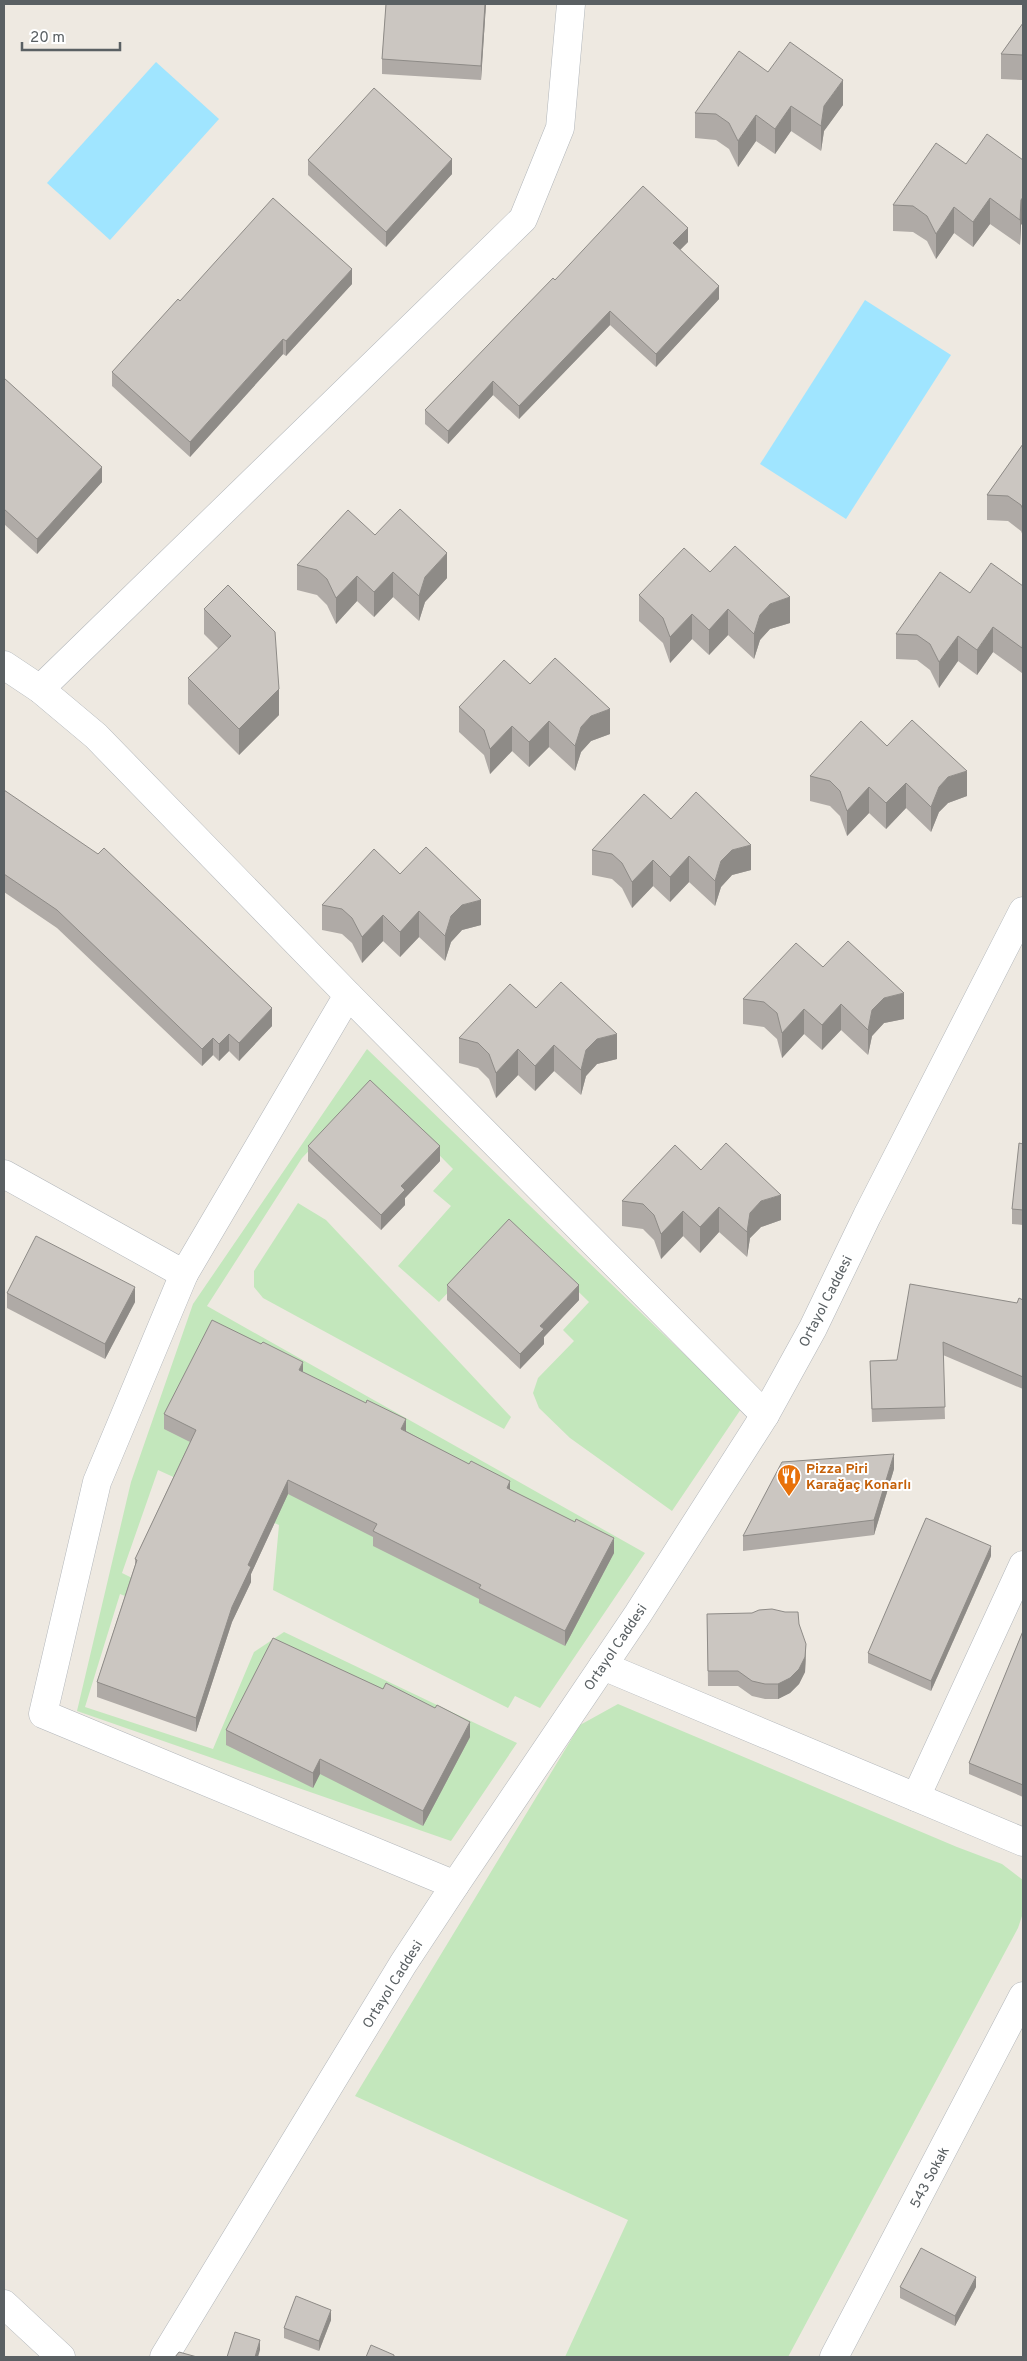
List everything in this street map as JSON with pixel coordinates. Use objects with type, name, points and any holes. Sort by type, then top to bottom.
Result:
[{"type":"street","points":[[40,689],[523,219],[560,128],[572,4]]},
{"type":"street","points":[[4,665],[40,689],[96,736],[348,995],[765,1415]]},
{"type":"street","name":"Ortayol Caddesi","points":[[164,2357],[454,1884],[603,1666],[765,1415],[812,1328],[1023,911]]},
{"type":"street","points":[[348,995],[184,1274],[97,1482],[43,1714],[454,1884]]},
{"type":"street","points":[[4,1174],[184,1274]]},
{"type":"street","points":[[916,1797],[1023,1565]]},
{"type":"street","points":[[603,1666],[1023,1842]]},
{"type":"street","name":"543 Sokak","points":[[834,2357],[1023,1996]]},
{"type":"street","points":[[4,2304],[61,2357]]},
{"type":"green space","points":[[367,1049],[741,1409],[672,1511],[570,1438],[539,1408],[533,1393],[538,1378],[574,1341],[563,1330],[589,1302],[511,1226],[439,1302],[398,1266],[451,1206],[433,1191],[453,1169],[371,1086],[302,1158],[207,1306],[645,1553],[540,1708],[515,1696],[508,1708],[273,1590],[279,1525],[158,1470],[122,1573],[227,1625],[225,1636],[120,1594],[85,1707],[213,1749],[254,1652],[284,1632],[517,1743],[451,1841],[77,1711],[131,1482],[193,1304]]},
{"type":"green space","points":[[298,1203],[326,1220],[511,1417],[504,1429],[263,1298],[254,1287],[254,1271]]},
{"type":"green space","points":[[618,1704],[957,1847],[1002,1864],[1023,1880],[1023,1913],[1018,1928],[788,2357],[565,2357],[628,2220],[355,2096],[580,1725]]},
{"type":"water","points":[[156,62],[219,119],[110,240],[47,183]]},
{"type":"water","points":[[865,300],[951,355],[846,519],[760,464]]},
{"type":"building","points":[[386,4],[485,4],[481,66],[382,59]]},
{"type":"building","points":[[1023,23],[1023,56],[1001,54]]},
{"type":"building","points":[[790,42],[843,80],[824,106],[821,126],[791,106],[775,129],[756,115],[738,141],[729,123],[716,114],[695,113],[739,51],[768,72]]},
{"type":"building","points":[[374,88],[452,159],[386,232],[308,160]]},
{"type":"building","points":[[987,134],[1023,160],[1023,197],[1021,200],[1020,220],[990,198],[973,222],[954,207],[936,234],[927,216],[913,206],[893,205],[936,143],[966,164]]},
{"type":"building","points":[[643,186],[688,228],[673,243],[719,286],[656,354],[610,311],[519,406],[493,381],[448,431],[425,410],[553,278],[555,280]]},
{"type":"building","points":[[273,198],[352,269],[286,341],[283,339],[190,442],[112,372],[178,299],[180,301]]},
{"type":"building","points":[[4,378],[102,467],[37,539],[4,509]]},
{"type":"building","points":[[1023,444],[1023,510],[1021,505],[1008,496],[987,495]]},
{"type":"building","points":[[400,509],[447,553],[425,577],[419,596],[393,572],[374,592],[357,576],[336,598],[327,579],[317,570],[297,565],[348,510],[375,535]]},
{"type":"building","points":[[735,546],[790,597],[770,604],[760,615],[754,634],[728,609],[709,630],[692,614],[670,637],[663,618],[639,595],[684,548],[710,572]]},
{"type":"building","points":[[991,563],[1023,586],[1022,648],[993,627],[977,650],[958,636],[939,662],[930,644],[917,635],[896,634],[940,572],[970,593]]},
{"type":"building","points":[[228,585],[275,632],[279,689],[239,729],[188,678],[231,636],[204,609]]},
{"type":"building","points":[[555,658],[610,709],[591,716],[581,727],[575,746],[549,721],[529,742],[512,726],[490,749],[484,730],[459,707],[504,660],[530,684]]},
{"type":"building","points":[[912,720],[967,771],[948,777],[939,787],[931,807],[906,783],[886,803],[869,787],[847,811],[840,791],[830,781],[810,776],[861,721],[887,746]]},
{"type":"building","points":[[4,790],[98,854],[104,848],[272,1008],[239,1043],[229,1034],[219,1044],[213,1038],[202,1049],[57,910],[4,874]]},
{"type":"building","points":[[696,792],[751,845],[732,850],[721,861],[715,881],[689,856],[670,877],[653,860],[632,882],[622,863],[612,854],[592,850],[644,794],[671,819]]},
{"type":"building","points":[[426,847],[481,900],[462,905],[451,916],[445,936],[419,911],[400,932],[383,915],[362,937],[352,918],[342,909],[322,905],[374,849],[400,874]]},
{"type":"building","points":[[848,941],[904,993],[884,998],[872,1010],[868,1030],[841,1004],[822,1025],[804,1009],[782,1033],[777,1013],[764,1002],[743,999],[796,943],[823,967]]},
{"type":"building","points":[[561,982],[617,1034],[597,1039],[586,1050],[581,1070],[554,1045],[535,1066],[518,1049],[496,1073],[489,1054],[478,1043],[459,1038],[510,984],[536,1008]]},
{"type":"building","points":[[370,1080],[440,1146],[401,1186],[405,1190],[381,1215],[308,1146]]},
{"type":"building","points":[[726,1143],[781,1195],[761,1201],[750,1213],[747,1232],[719,1207],[700,1227],[683,1211],[661,1234],[654,1215],[643,1204],[622,1201],[675,1145],[701,1170]]},
{"type":"building","points":[[1019,1143],[1023,1144],[1023,1210],[1012,1209]]},
{"type":"building","points":[[509,1219],[579,1285],[540,1326],[544,1329],[520,1354],[447,1285]]},
{"type":"building","points":[[36,1236],[135,1287],[105,1344],[7,1293]]},
{"type":"building","points":[[910,1284],[1017,1303],[1019,1298],[1023,1300],[1023,1377],[943,1342],[945,1407],[872,1409],[870,1361],[897,1360]]},
{"type":"building","points":[[212,1320],[303,1362],[299,1370],[366,1403],[367,1400],[406,1419],[401,1429],[469,1464],[471,1461],[510,1481],[507,1488],[575,1522],[576,1519],[614,1538],[565,1631],[479,1588],[481,1585],[373,1531],[377,1524],[288,1480],[248,1565],[251,1567],[232,1607],[196,1718],[97,1682],[137,1560],[135,1559],[196,1430],[164,1414]]},
{"type":"building","points":[[894,1454],[874,1520],[743,1536],[782,1462]]},
{"type":"building","points":[[926,1518],[991,1546],[931,1681],[868,1653]]},
{"type":"building","points":[[772,1609],[798,1612],[799,1624],[806,1644],[805,1657],[799,1669],[790,1678],[778,1684],[765,1684],[752,1681],[738,1671],[708,1671],[707,1614],[752,1613],[759,1610]]},
{"type":"building","points":[[1023,1631],[1023,1785],[969,1763]]},
{"type":"building","points":[[273,1638],[383,1689],[386,1683],[435,1708],[437,1705],[470,1722],[423,1811],[320,1759],[313,1773],[226,1730]]},
{"type":"building","points":[[921,2248],[976,2277],[955,2316],[900,2287]]},
{"type":"building","points":[[296,2296],[331,2310],[319,2341],[284,2328]]},
{"type":"building","points":[[235,2332],[260,2340],[255,2357],[227,2357]]},
{"type":"building","points":[[371,2345],[394,2355],[394,2357],[366,2357]]},
{"type":"building","points":[[179,2352],[197,2357],[175,2357]]},
{"type":"place","name":"Pizza Piri Karağaç Konarlı","points":[[789,1497]]}]
